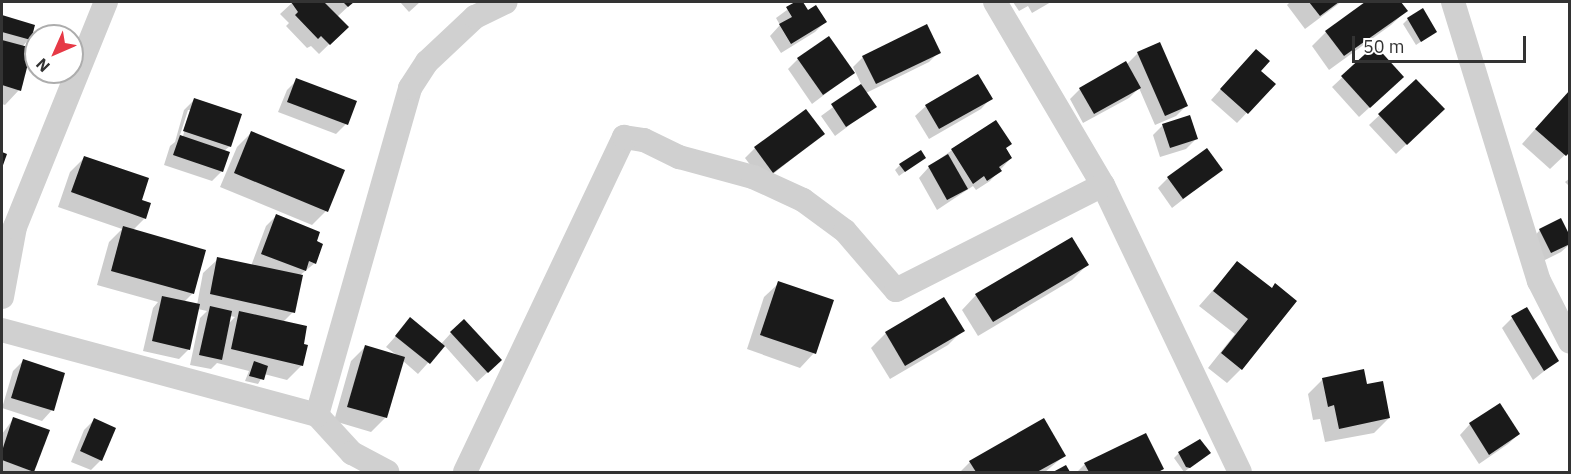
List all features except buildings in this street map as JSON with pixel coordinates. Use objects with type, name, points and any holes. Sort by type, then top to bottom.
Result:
[{"type":"street","points":[[2,297],[15,226],[106,2]]},
{"type":"street","points":[[317,415],[410,88],[428,62],[475,17],[506,2]]},
{"type":"street","points":[[995,2],[1103,185],[1240,472]]},
{"type":"street","points":[[1453,2],[1539,281],[1569,342]]},
{"type":"street","points":[[465,472],[624,137],[644,140],[679,157],[753,177],[803,200],[845,231],[896,290],[1103,185]]},
{"type":"street","points":[[2,330],[317,415],[352,453],[387,472]]}]
